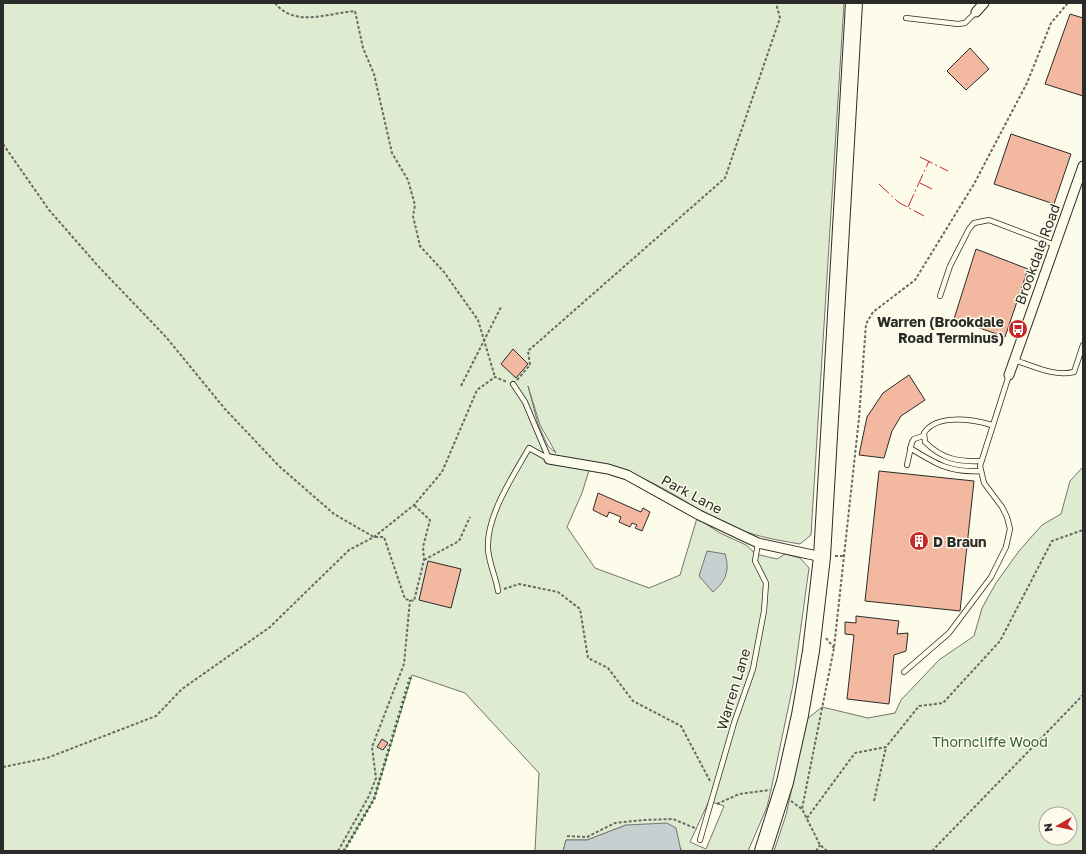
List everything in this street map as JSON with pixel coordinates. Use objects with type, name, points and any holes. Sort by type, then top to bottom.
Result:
[{"type":"highway","points":[[763,851],[782,793],[802,701],[811,651],[822,557],[854,3]]},
{"type":"street","points":[[976,12],[984,3]]},
{"type":"street","name":"Brookdale Road","points":[[1009,375],[1083,166]]},
{"type":"street","name":"Park Lane","points":[[549,460],[608,469],[627,475],[699,515],[758,543],[822,557]]},
{"type":"lane","points":[[906,18],[958,24],[965,23],[976,12]]},
{"type":"lane","points":[[940,296],[950,266],[969,229],[974,223],[989,220],[1055,245]]},
{"type":"lane","points":[[1014,360],[1055,374],[1066,374],[1074,372],[1083,345]]},
{"type":"lane","points":[[904,672],[949,634],[990,577],[1006,547],[1010,529],[1007,516],[984,483],[981,471],[981,461],[1009,375]]},
{"type":"lane","points":[[513,384],[525,402],[549,460]]},
{"type":"lane","points":[[907,465],[910,448],[914,439],[923,436],[927,430],[945,421],[972,420],[992,425]]},
{"type":"lane","points":[[923,436],[925,442],[932,449],[946,458],[957,461],[981,461]]},
{"type":"lane","points":[[498,591],[488,549],[490,526],[515,472],[529,448],[549,460]]},
{"type":"lane","points":[[910,448],[930,461],[950,470],[962,472],[981,471]]},
{"type":"lane","name":"Warren Lane","points":[[700,840],[734,723],[753,669],[764,611],[766,584],[755,561],[758,543]]},
{"type":"path","points":[[274,3],[281,11],[302,18],[354,11],[363,48],[374,74],[392,153],[408,180],[415,206],[413,216],[420,246],[444,272],[478,320],[495,377]]},
{"type":"path","points":[[495,377],[513,384],[530,365],[528,351],[725,178],[780,18],[776,3]]},
{"type":"path","points":[[802,809],[834,648],[858,432],[866,324],[873,312],[915,280],[974,184],[1027,83],[1051,23],[1068,3]]},
{"type":"path","points":[[3,144],[49,210],[99,267],[166,337],[231,414],[279,466],[334,514],[374,537],[384,537],[405,599],[414,602],[424,560],[424,547],[430,520],[414,505]]},
{"type":"path","points":[[461,386],[501,307]]},
{"type":"path","points":[[3,767],[48,758],[156,716],[182,689],[270,627],[349,550],[374,537],[414,505],[442,472],[477,390],[495,377]]},
{"type":"path","points":[[424,560],[459,541],[470,517]]},
{"type":"path","points":[[874,801],[886,747],[919,706],[943,703],[1000,641],[1052,541],[1083,530]]},
{"type":"path","points":[[498,591],[519,584],[558,592],[580,609],[588,658],[608,668],[632,701],[681,726],[715,791]]},
{"type":"path","points":[[338,851],[370,796],[376,778],[372,747],[404,664],[410,600]]},
{"type":"path","points":[[932,851],[1083,695]]},
{"type":"path","points":[[806,818],[855,753],[886,747]]},
{"type":"path","points":[[710,807],[739,794],[771,790],[782,793],[802,809],[820,845],[827,851]]},
{"type":"path","points":[[567,836],[587,837],[615,823],[673,819],[703,832]]},
{"type":"path","points":[[816,851],[820,845]]},
{"type":"green space","points":[[3,3],[844,3],[811,535],[800,544],[753,534],[726,524],[710,516],[661,487],[644,479],[627,472],[591,464],[582,493],[567,527],[595,568],[649,588],[680,575],[697,518],[720,533],[746,545],[756,554],[777,559],[785,554],[800,558],[809,568],[793,685],[771,790],[767,807],[748,851],[681,851],[682,850],[626,825],[587,840],[566,840],[563,851],[535,851],[539,773],[465,693],[412,675],[374,799],[344,851],[3,851]],"holes":[[[528,386],[540,425],[556,453],[548,446],[538,424]],[[709,801],[724,806],[706,849],[690,842]]]},
{"type":"green space","name":"Thorncliffe Wood","points":[[1083,467],[1083,851],[774,851],[786,815],[807,719],[822,707],[868,718],[895,713],[901,700],[939,660],[974,636],[982,608],[996,583],[1019,551],[1042,525],[1061,514],[1070,481]]},
{"type":"shaded area","points":[[707,551],[725,554],[727,565],[724,579],[713,592],[699,576]]},
{"type":"shaded area","points":[[667,823],[676,828],[681,851],[563,851],[566,840],[587,840],[626,825]]},
{"type":"building","points":[[1070,14],[1083,18],[1083,96],[1045,84]]},
{"type":"building","points":[[970,48],[989,69],[966,90],[947,71]]},
{"type":"building","points":[[1011,134],[1071,154],[1054,204],[994,184]]},
{"type":"building","points":[[976,249],[1028,269],[1005,337],[954,319]]},
{"type":"building","points":[[513,349],[528,364],[516,378],[501,364]]},
{"type":"building","points":[[909,375],[925,400],[901,416],[892,431],[884,458],[859,455],[867,417],[883,393]]},
{"type":"building","name":"D Braun","points":[[879,471],[974,481],[960,611],[865,601]]},
{"type":"building","points":[[598,493],[641,512],[643,508],[650,512],[642,531],[635,528],[637,525],[632,523],[630,527],[619,522],[621,517],[609,512],[607,517],[593,510]]},
{"type":"building","points":[[428,561],[461,569],[451,608],[419,600]]},
{"type":"building","points":[[856,616],[899,621],[897,634],[908,633],[906,651],[894,655],[889,704],[847,699],[854,635],[845,634],[845,622],[856,623]]},
{"type":"building","points":[[382,739],[388,743],[383,750],[377,747]]},
{"type":"hedge","points":[[344,851],[374,799],[411,675]]},
{"type":"power","points":[[920,157],[948,171]]},
{"type":"power","points":[[908,207],[929,161]]},
{"type":"power","points":[[920,183],[932,189]]},
{"type":"power","points":[[879,184],[898,202],[924,216]]},
{"type":"place","name":"Warren (Brookdale Road Terminus)","points":[[1018,329]]},
{"type":"place","name":"D Braun","points":[[919,541]]}]
